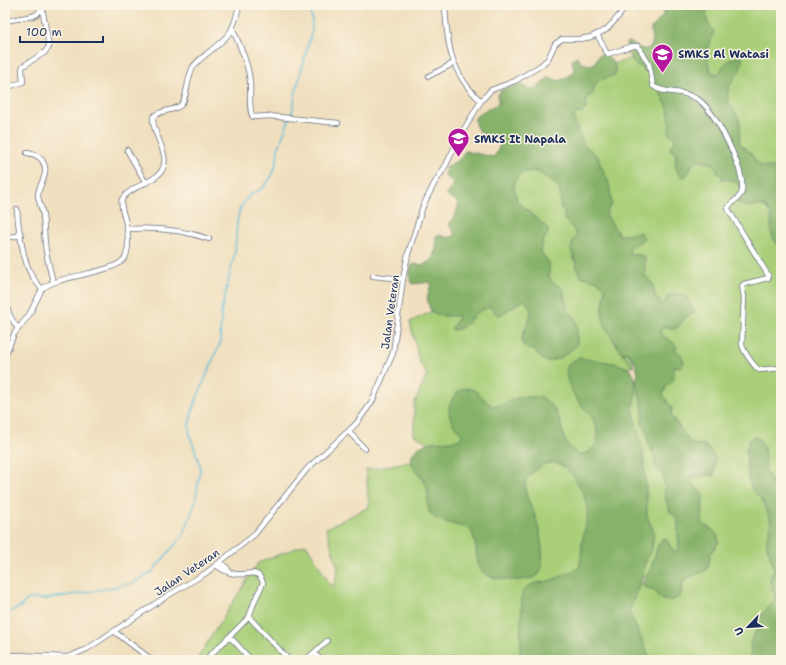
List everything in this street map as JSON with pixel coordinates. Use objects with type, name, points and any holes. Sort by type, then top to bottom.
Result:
[{"type":"street","points":[[5,356],[12,338],[29,315],[42,289],[53,282],[100,270],[122,262],[126,255],[127,229],[122,207],[122,199],[134,188],[146,183],[159,174],[164,166],[162,147],[153,124],[153,117],[159,112],[179,107],[182,104],[193,67],[233,30],[239,5]]},
{"type":"street","points":[[445,5],[447,40],[454,63],[474,95],[481,101]]},
{"type":"street","name":"Jalan Veteran","points":[[5,656],[59,658],[78,654],[115,632],[167,596],[206,573],[259,530],[307,469],[361,419],[372,402],[391,361],[395,346],[403,279],[408,254],[427,195],[446,165],[460,136],[481,101],[491,90],[515,81],[540,66],[548,59],[555,44],[562,39],[580,39],[597,34],[610,26],[626,5]]},
{"type":"street","points":[[5,21],[33,16],[37,14],[43,6]]},
{"type":"street","points":[[5,88],[24,82],[23,66],[44,53],[49,47],[43,6]]},
{"type":"street","points":[[233,30],[242,52],[248,73],[251,113],[253,117],[269,116],[338,123]]},
{"type":"street","points":[[597,34],[607,54],[633,46],[638,46],[651,72],[653,86],[666,91],[689,95],[699,100],[709,111],[722,131],[734,153],[741,180],[742,191],[739,198],[728,207],[728,210],[768,275],[768,278],[744,284],[742,286],[744,297],[742,345],[754,365],[759,370],[781,368]]},
{"type":"street","points":[[429,76],[454,63]]},
{"type":"street","points":[[127,150],[146,183]]},
{"type":"street","points":[[27,153],[35,154],[39,157],[45,167],[43,180],[38,194],[43,216],[45,243],[53,282]]},
{"type":"street","points":[[16,210],[29,270],[31,276],[42,289]]},
{"type":"street","points":[[127,229],[164,228],[195,234],[209,239]]},
{"type":"street","points":[[5,238],[21,235]]},
{"type":"street","points":[[373,276],[403,279]]},
{"type":"street","points":[[5,301],[10,316],[18,329]]},
{"type":"street","points":[[348,432],[365,449]]},
{"type":"street","points":[[205,660],[249,617],[261,588],[262,581],[261,577],[255,573],[236,574],[229,572],[227,568],[218,563]]},
{"type":"street","points":[[249,617],[289,660]]},
{"type":"street","points":[[115,632],[152,660]]},
{"type":"street","points":[[228,638],[233,640],[251,660]]},
{"type":"street","points":[[306,660],[327,641]]},
{"type":"street","points":[[314,653],[320,660]]},
{"type":"street","points":[[240,660],[246,655]]},
{"type":"green space","points":[[665,5],[707,5],[707,21],[714,32],[708,53],[708,63],[713,73],[719,74],[730,59],[742,57],[741,66],[729,87],[727,95],[740,122],[740,144],[752,154],[754,159],[761,165],[771,167],[781,163],[781,247],[773,238],[771,219],[768,210],[761,206],[743,206],[739,203],[735,199],[740,190],[738,184],[733,181],[721,179],[723,177],[718,173],[714,164],[699,161],[692,164],[689,172],[682,177],[676,169],[676,154],[670,147],[675,141],[675,138],[669,134],[670,120],[668,108],[650,74],[634,63],[627,51],[626,44],[628,41],[643,49],[652,46],[651,28],[663,15]]},
{"type":"green space","points":[[690,5],[781,5],[781,190],[733,151]]},
{"type":"green space","points":[[655,50],[714,150],[781,224],[781,660],[637,660],[624,619],[632,588],[649,579],[637,573],[631,385],[642,381],[697,551],[603,217],[566,110],[603,68]]},
{"type":"green space","points":[[603,54],[609,57],[612,61],[616,72],[615,75],[597,82],[593,94],[587,97],[586,109],[582,113],[575,113],[574,120],[584,145],[598,157],[608,180],[612,203],[606,214],[619,235],[641,233],[644,238],[630,247],[629,251],[632,255],[641,255],[645,258],[645,275],[653,285],[655,295],[663,305],[668,296],[681,294],[687,298],[695,312],[686,317],[678,327],[674,329],[664,326],[660,332],[677,347],[675,350],[681,354],[684,363],[681,367],[674,367],[674,379],[666,387],[663,395],[672,408],[671,415],[689,441],[692,444],[705,445],[715,458],[713,476],[708,474],[704,476],[690,476],[690,480],[703,495],[702,522],[714,531],[719,542],[710,554],[709,564],[706,570],[684,580],[680,596],[669,600],[663,600],[654,590],[644,587],[644,582],[650,572],[657,548],[662,539],[665,538],[668,541],[675,552],[678,551],[679,544],[678,523],[675,516],[670,512],[665,496],[663,476],[656,467],[646,429],[642,424],[643,409],[636,380],[638,374],[636,365],[632,357],[623,352],[632,366],[623,354],[603,319],[602,313],[605,288],[598,281],[580,276],[571,250],[573,240],[577,236],[573,228],[564,219],[564,211],[561,208],[560,192],[557,185],[538,172],[533,171],[520,173],[515,181],[514,188],[517,201],[548,229],[548,233],[543,241],[540,251],[547,259],[549,274],[552,282],[563,289],[567,309],[574,316],[577,324],[577,343],[574,348],[560,358],[545,361],[533,349],[529,350],[522,344],[523,334],[531,313],[524,300],[498,316],[489,307],[477,313],[460,328],[452,330],[458,316],[440,316],[431,311],[427,299],[430,282],[413,284],[410,278],[411,266],[415,264],[423,265],[430,261],[434,256],[433,254],[436,250],[436,236],[438,235],[449,238],[456,235],[449,224],[456,213],[458,204],[446,194],[451,188],[453,181],[447,178],[445,174],[446,167],[460,159],[465,151],[493,157],[500,145],[497,138],[488,136],[478,130],[475,123],[475,118],[478,114],[499,103],[497,96],[501,90],[520,85],[530,89],[537,88],[549,77],[559,81],[569,76],[574,70],[572,61],[575,57],[577,56],[581,63],[590,65],[594,64],[599,55]]},
{"type":"green space","points":[[526,159],[564,180],[602,273],[634,367],[593,370],[604,442],[581,460],[473,439],[445,451],[414,435],[414,404],[427,375],[419,361],[410,322],[445,305],[515,214],[505,174]]},
{"type":"green space","points":[[580,358],[614,363],[623,366],[631,370],[635,378],[636,394],[633,406],[635,421],[643,452],[647,516],[654,532],[652,548],[645,563],[642,579],[629,611],[651,660],[520,660],[522,595],[524,590],[530,585],[562,576],[579,568],[580,565],[587,507],[579,485],[568,470],[561,465],[553,463],[545,464],[527,478],[525,488],[538,524],[542,548],[542,564],[541,570],[535,577],[511,580],[499,579],[482,572],[479,567],[475,542],[470,529],[442,521],[431,514],[428,507],[428,492],[426,484],[413,467],[411,459],[417,449],[425,444],[430,442],[452,441],[461,438],[462,434],[452,422],[449,410],[453,397],[465,388],[474,390],[492,406],[501,405],[519,397],[541,397],[548,402],[556,413],[567,445],[579,455],[588,452],[595,446],[596,443],[597,437],[595,423],[590,414],[579,403],[569,384],[566,374],[568,365],[572,361]]},
{"type":"green space","points":[[754,436],[760,440],[764,449],[766,471],[781,501],[779,521],[781,534],[781,660],[751,660],[751,643],[755,632],[758,629],[757,619],[773,603],[775,597],[770,581],[774,568],[767,546],[767,539],[771,526],[770,519],[762,500],[752,490],[748,477],[746,451],[749,440]]},
{"type":"green space","points":[[552,452],[588,481],[598,516],[582,579],[538,660],[196,660],[258,563],[306,544],[333,589],[338,568],[326,528],[369,507],[366,470],[422,459],[511,479]]},
{"type":"waterway","points":[[5,614],[20,607],[28,599],[46,599],[133,583],[152,572],[181,538],[186,528],[195,503],[200,471],[200,465],[190,436],[189,425],[194,405],[220,343],[221,313],[235,252],[237,222],[240,208],[250,195],[263,188],[272,176],[277,161],[278,149],[293,109],[295,95],[312,30],[309,5]]},
{"type":"place","name":"SMKS Al Watasi","points":[[663,74]]},
{"type":"place","name":"SMKS It Napala","points":[[459,158]]}]
